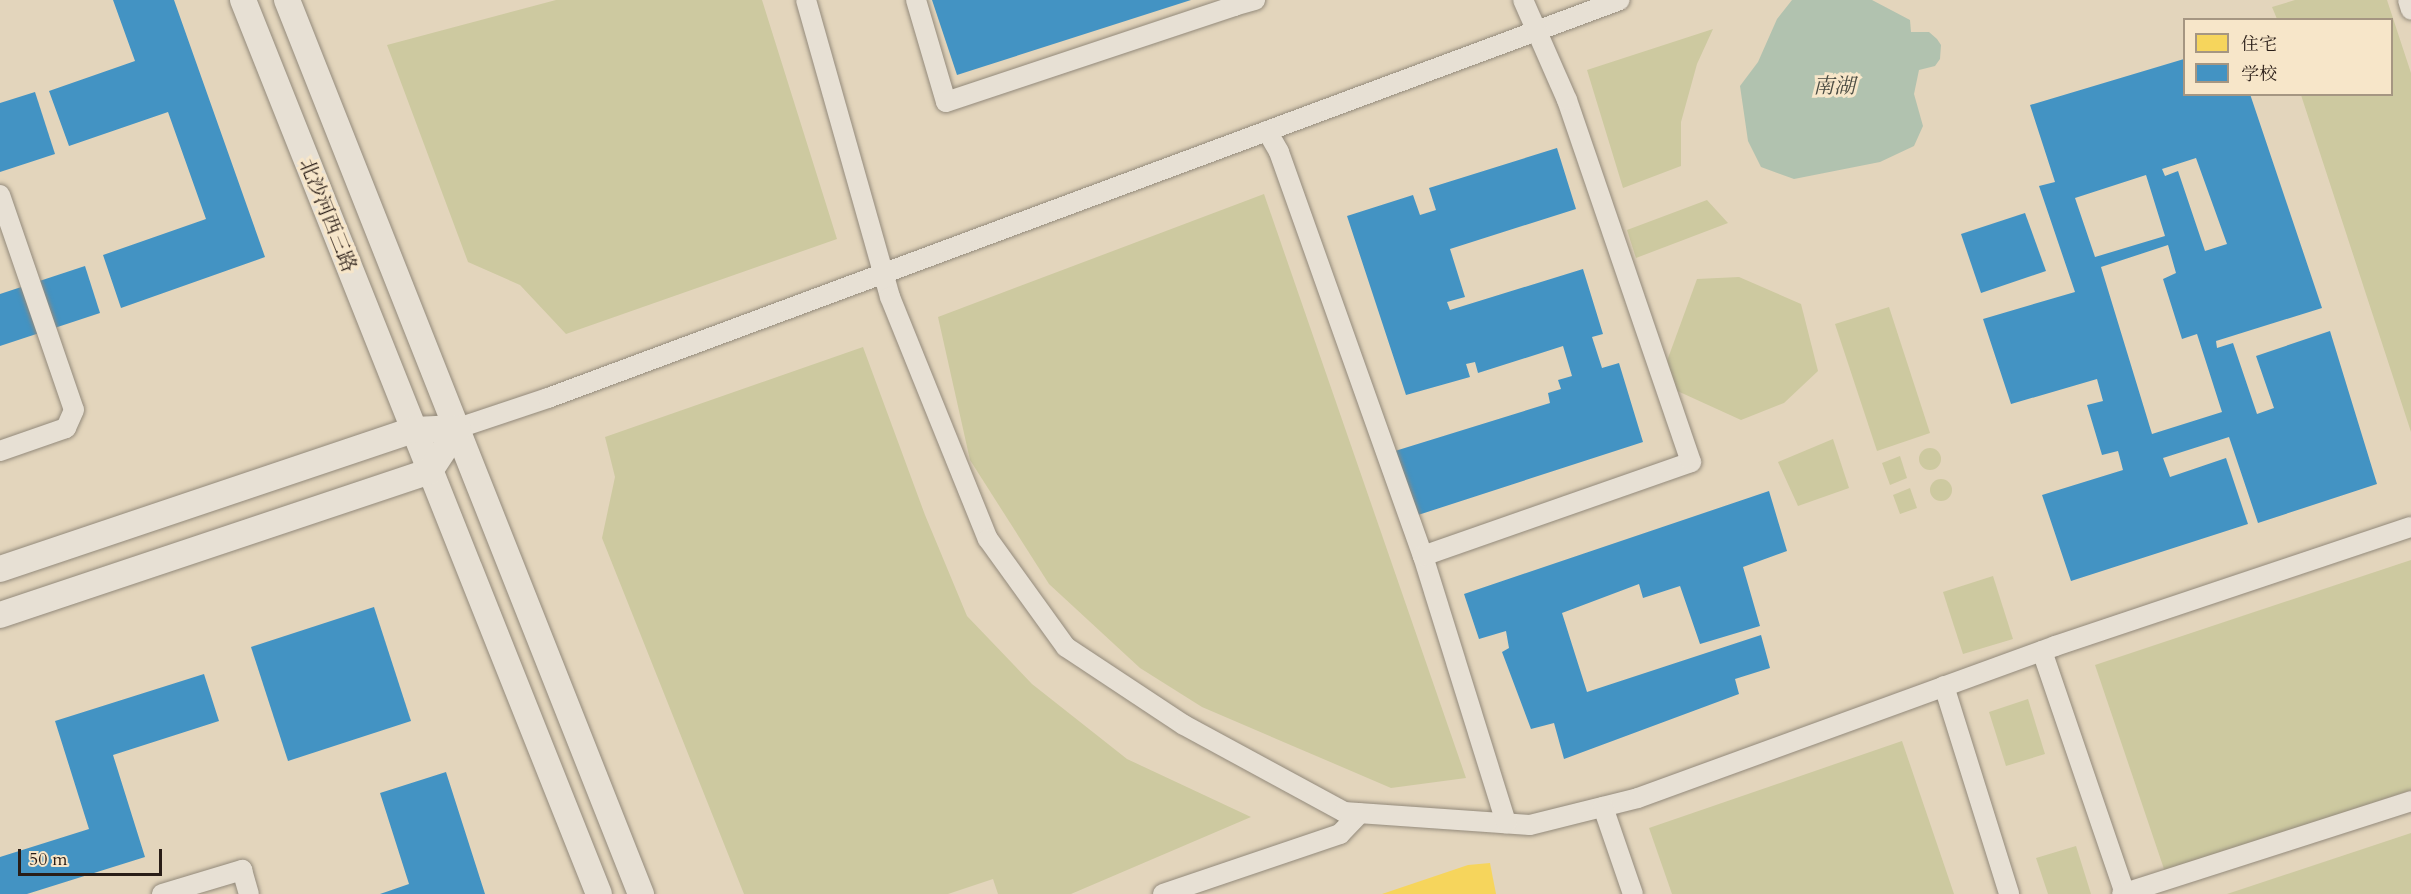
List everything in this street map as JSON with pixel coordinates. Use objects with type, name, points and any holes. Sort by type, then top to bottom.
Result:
[{"type":"street","name":"北沙河西三路","points":[[243,0],[599,894]]},
{"type":"street","points":[[287,0],[641,894]]},
{"type":"street","points":[[806,0],[890,297],[988,539],[1066,647],[1184,725],[1344,812],[1530,825],[1638,798],[2042,651],[2411,527]]},
{"type":"street","points":[[916,0],[946,102],[1233,3],[1255,0]]},
{"type":"street","points":[[1422,555],[1691,462],[1568,100],[1522,0]]},
{"type":"street","points":[[0,569],[414,430],[458,428],[885,273],[1620,0]]},
{"type":"street","points":[[2408,0],[2411,10]]},
{"type":"street","points":[[1267,131],[1279,152],[1422,555],[1506,823]]},
{"type":"street","points":[[0,195],[74,410],[66,428],[0,451]]},
{"type":"street","points":[[0,615],[430,471],[458,428]]},
{"type":"street","points":[[2042,651],[2124,894],[2411,801]]},
{"type":"street","points":[[1944,686],[2009,894]]},
{"type":"street","points":[[1603,807],[1633,894]]},
{"type":"street","points":[[1166,894],[1340,834],[1360,813]]},
{"type":"street","points":[[162,894],[242,870],[249,894]]},
{"type":"shaded area","points":[[556,0],[762,0],[837,239],[566,334],[520,285],[468,262],[387,45]]},
{"type":"shaded area","points":[[2295,0],[2387,0],[2393,18],[2277,18],[2272,7]]},
{"type":"shaded area","points":[[2393,18],[2411,73],[2411,432],[2301,96],[2393,96]]},
{"type":"shaded area","points":[[1713,29],[1697,64],[1681,122],[1681,166],[1623,188],[1587,70]]},
{"type":"shaded area","points":[[1264,194],[1466,778],[1391,788],[1202,707],[1140,668],[1049,584],[970,460],[938,317]]},
{"type":"shaded area","points":[[1707,200],[1728,223],[1636,258],[1627,230]]},
{"type":"shaded area","points":[[1739,277],[1801,304],[1818,371],[1784,403],[1741,420],[1673,389],[1667,361],[1697,279]]},
{"type":"shaded area","points":[[1889,307],[1930,433],[1877,451],[1835,324]]},
{"type":"shaded area","points":[[863,347],[925,515],[967,616],[1032,684],[1127,759],[1251,817],[1071,894],[998,894],[993,879],[948,894],[744,894],[602,538],[615,477],[605,437]]},
{"type":"shaded area","points":[[1833,439],[1849,488],[1798,506],[1778,462]]},
{"type":"shaded area","points":[[1930,448],[1940,455],[1941,459],[1934,469],[1930,470],[1920,463],[1919,459],[1926,449]]},
{"type":"shaded area","points":[[1900,456],[1907,478],[1890,485],[1882,463]]},
{"type":"shaded area","points":[[1941,479],[1949,482],[1952,490],[1949,498],[1941,501],[1933,498],[1930,490],[1933,482]]},
{"type":"shaded area","points":[[1910,488],[1917,508],[1900,514],[1893,495]]},
{"type":"shaded area","points":[[2411,560],[2411,790],[2165,872],[2095,665]]},
{"type":"shaded area","points":[[1993,576],[2013,639],[1963,654],[1943,592]]},
{"type":"shaded area","points":[[2028,699],[2045,754],[2006,766],[1989,712]]},
{"type":"shaded area","points":[[1902,741],[1954,894],[1672,894],[1649,828]]},
{"type":"shaded area","points":[[2411,833],[2411,894],[2227,894]]},
{"type":"shaded area","points":[[2076,846],[2091,894],[2048,894],[2036,858]]},
{"type":"water","name":"南湖","points":[[1792,0],[1872,0],[1910,20],[1911,32],[1929,32],[1937,39],[1941,45],[1940,59],[1935,66],[1919,70],[1914,94],[1923,126],[1914,146],[1880,162],[1794,179],[1761,167],[1748,141],[1740,86],[1758,62],[1777,19]]},
{"type":"building: 住宅","points":[[1490,863],[1496,894],[1382,894],[1468,865]]},
{"type":"building: 学校","points":[[113,0],[174,0],[265,257],[121,308],[103,255],[206,219],[168,112],[69,146],[49,91],[135,61]]},
{"type":"building: 学校","points":[[932,0],[1191,0],[957,75]]},
{"type":"building: 学校","points":[[2183,59],[2183,96],[2251,96],[2322,308],[2216,341],[2217,348],[2233,343],[2257,414],[2274,408],[2256,356],[2330,331],[2377,484],[2258,523],[2229,437],[2163,458],[2170,477],[2226,458],[2248,524],[2071,581],[2042,495],[2123,470],[2118,451],[2102,455],[2087,405],[2103,401],[2097,379],[2011,404],[1983,319],[2075,292],[2039,186],[2055,182],[2030,105]],"holes":[[[2196,158],[2227,244],[2205,251],[2178,171],[2165,176],[2162,169]],[[2146,175],[2165,236],[2095,257],[2075,198]],[[2168,245],[2176,273],[2163,279],[2182,339],[2197,334],[2222,412],[2152,434],[2101,267]]]},
{"type":"building: 学校","points":[[35,92],[55,154],[0,172],[0,103]]},
{"type":"building: 学校","points":[[1557,148],[1576,209],[1450,249],[1465,297],[1447,302],[1450,310],[1583,269],[1603,334],[1592,337],[1602,368],[1619,363],[1643,442],[1415,516],[1395,451],[1550,403],[1548,393],[1561,389],[1558,380],[1572,376],[1563,346],[1478,373],[1475,362],[1466,364],[1470,377],[1406,395],[1347,216],[1413,195],[1420,215],[1436,210],[1429,188]]},
{"type":"building: 学校","points":[[2025,213],[2046,271],[1981,293],[1961,234]]},
{"type":"building: 学校","points":[[85,266],[100,313],[0,346],[0,294]]},
{"type":"building: 学校","points":[[1769,491],[1787,551],[1743,567],[1760,626],[1700,644],[1680,586],[1643,598],[1639,584],[1562,613],[1587,692],[1761,635],[1770,668],[1735,679],[1739,694],[1564,759],[1554,723],[1531,729],[1502,652],[1509,648],[1506,631],[1479,639],[1464,594]]},
{"type":"building: 学校","points":[[374,607],[411,721],[288,761],[251,647]]},
{"type":"building: 学校","points":[[204,674],[219,721],[113,755],[145,857],[27,894],[0,894],[0,857],[89,829],[55,721]]},
{"type":"building: 学校","points":[[446,772],[485,894],[380,894],[409,884],[380,793]]}]
